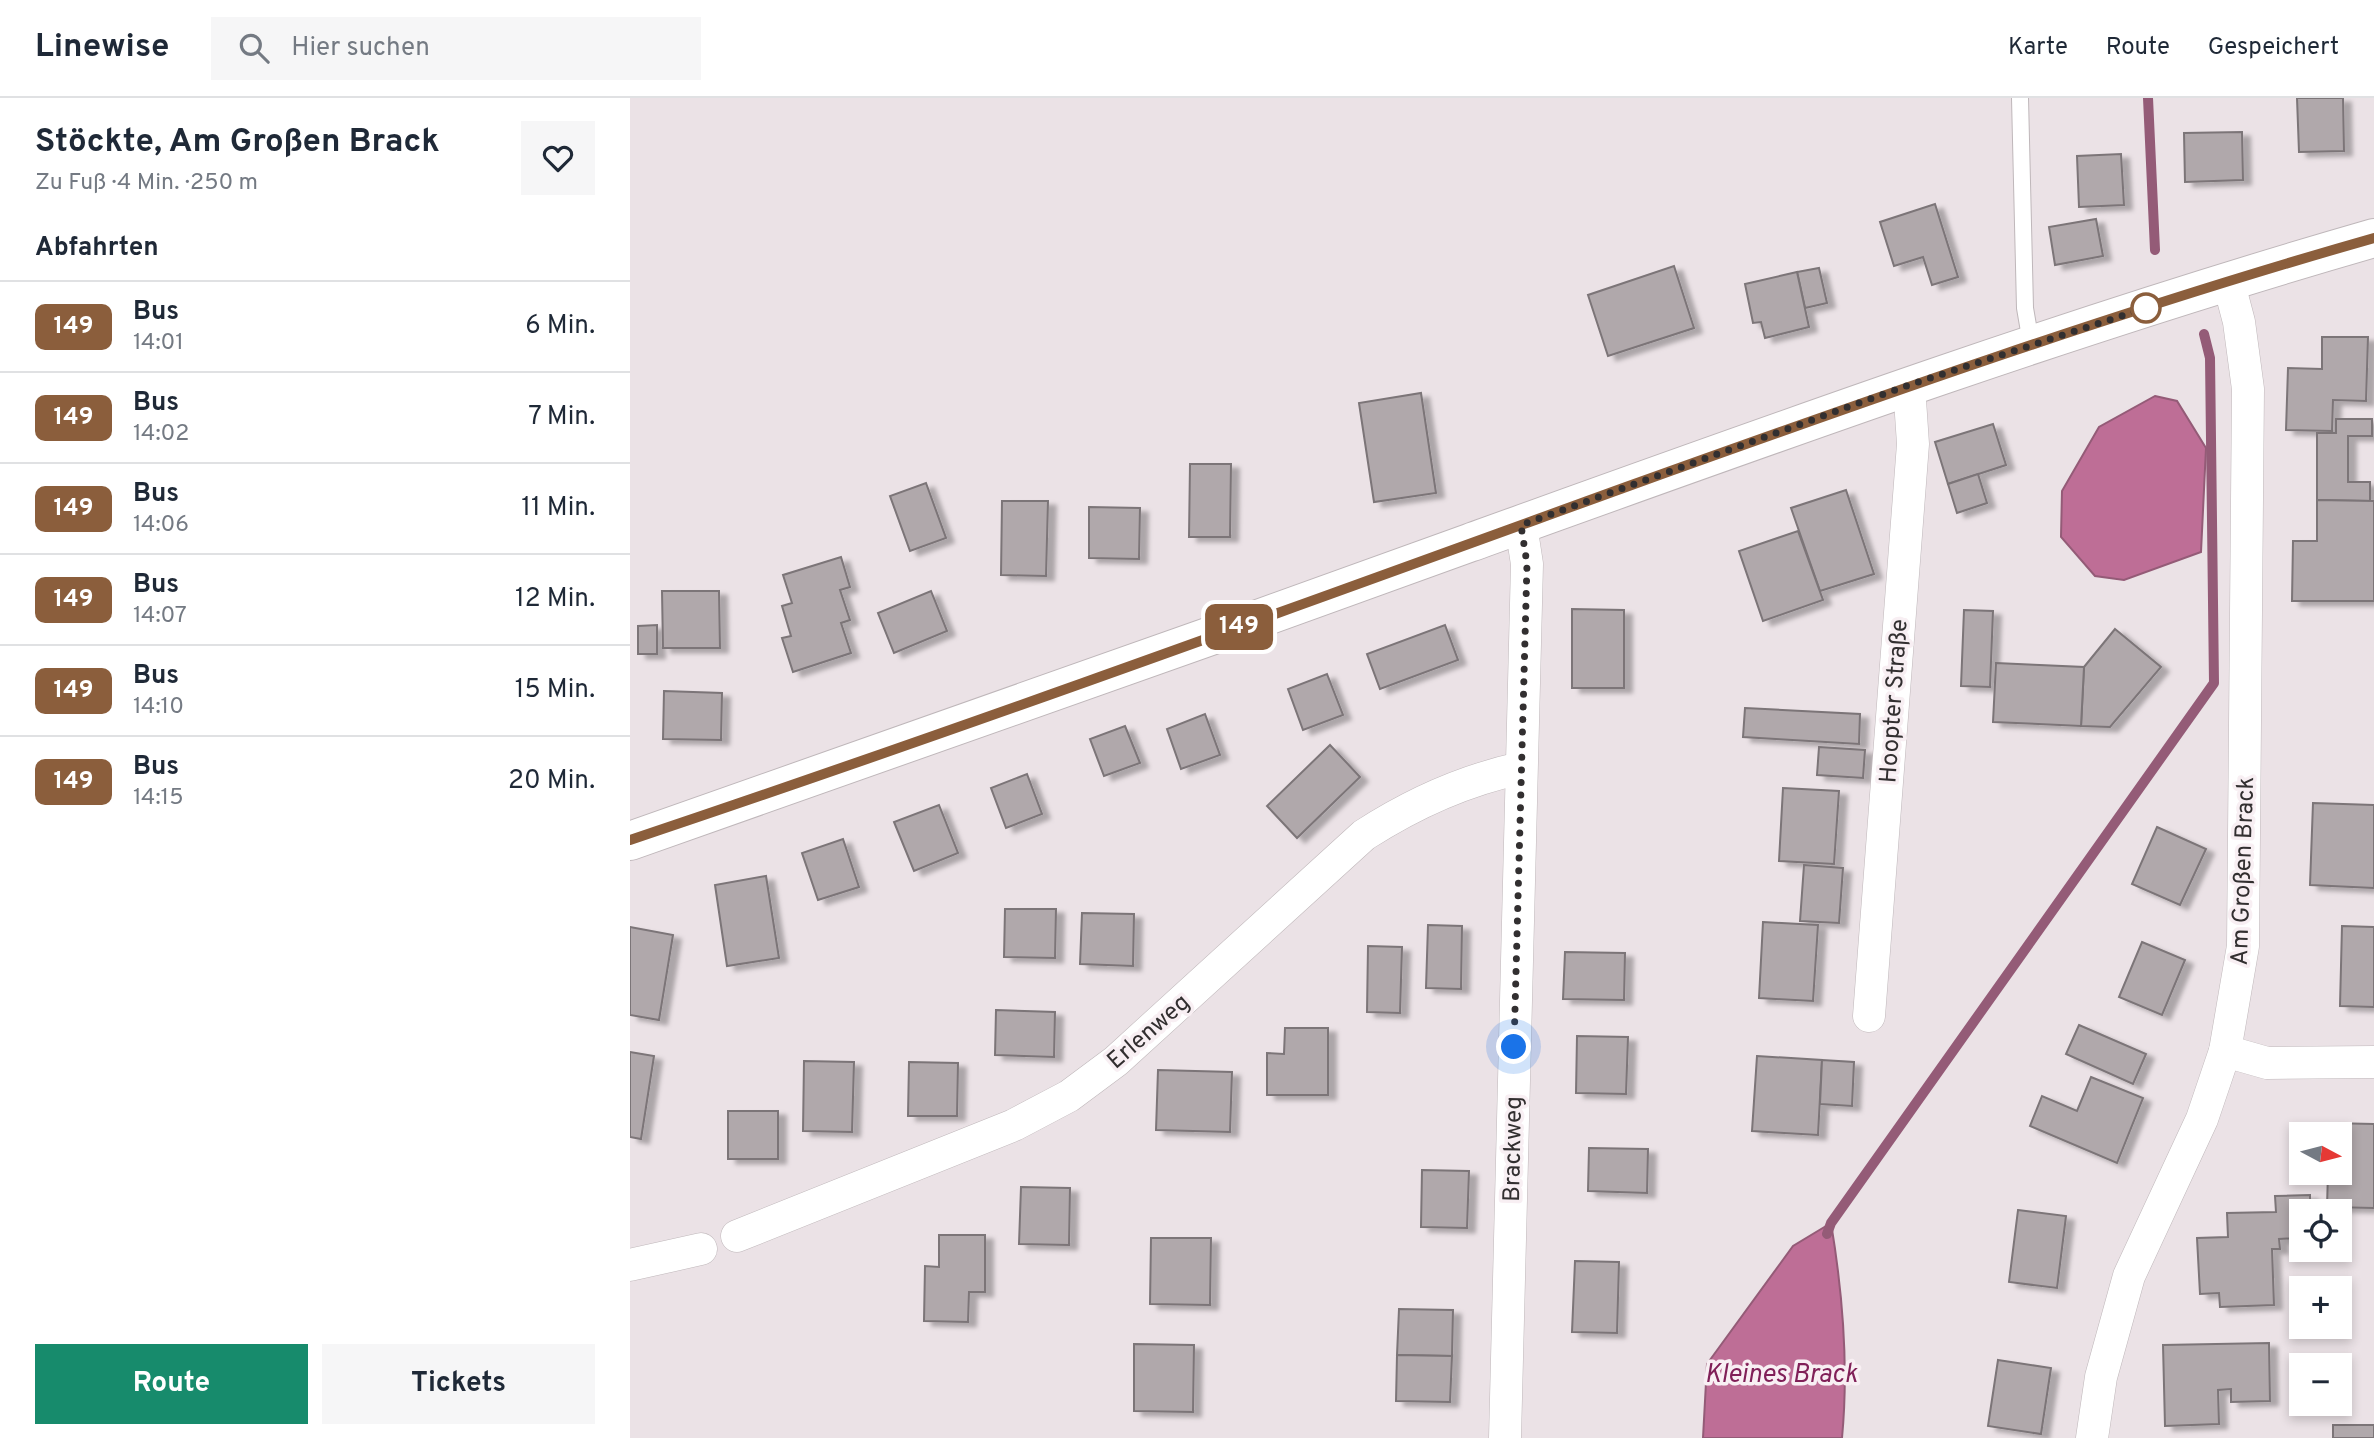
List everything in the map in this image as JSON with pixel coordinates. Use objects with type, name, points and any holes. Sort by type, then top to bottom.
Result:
[{"type":"street","points":[[630,841],[990,717],[2031,342],[2228,280],[2374,238]]},
{"type":"street","name":"Am Großen Brack","points":[[2092,1438],[2101,1377],[2129,1276],[2202,1119],[2225,1051],[2244,946],[2248,389],[2239,322],[2228,280]]},
{"type":"street","name":"Hoopter Straße","points":[[1870,1016],[1913,444],[1909,385]]},
{"type":"street","name":"Brackweg","points":[[1505,1438],[1527,564],[1521,525]]},
{"type":"street","name":"Erlenweg","points":[[737,1236],[1014,1125],[1069,1096],[1116,1061],[1364,835],[1402,811],[1487,775],[1521,768]]},
{"type":"street","points":[[2225,1051],[2267,1063],[2374,1062]]},
{"type":"street","points":[[630,1265],[701,1249]]},
{"type":"lane","points":[[2021,98],[2025,307],[2031,342]]},
{"type":"water","points":[[2155,396],[2177,401],[2206,448],[2201,552],[2124,580],[2095,576],[2061,537],[2062,491],[2099,427]]},
{"type":"water","name":"Kleines Brack","points":[[1831,1223],[1844,1330],[1842,1438],[1703,1438],[1707,1364],[1793,1246]]},
{"type":"building","points":[[2297,98],[2343,98],[2344,151],[2299,152]]},
{"type":"building","points":[[2242,132],[2243,180],[2185,182],[2184,133]]},
{"type":"building","points":[[2121,154],[2124,205],[2079,207],[2077,156]]},
{"type":"building","points":[[1935,204],[1958,277],[1932,285],[1923,257],[1894,266],[1880,222]]},
{"type":"building","points":[[2096,219],[2103,256],[2055,265],[2049,227]]},
{"type":"building","points":[[1674,266],[1694,328],[1608,356],[1588,295]]},
{"type":"building","points":[[1819,268],[1827,303],[1805,308],[1797,272]]},
{"type":"building","points":[[1797,272],[1809,327],[1765,338],[1761,322],[1753,323],[1745,284]]},
{"type":"building","points":[[2322,337],[2368,337],[2366,401],[2333,400],[2332,431],[2286,430],[2288,368],[2322,369]]},
{"type":"building","points":[[1421,393],[1436,493],[1374,502],[1359,403]]},
{"type":"building","points":[[2336,419],[2372,419],[2372,436],[2348,436],[2348,482],[2370,482],[2370,501],[2317,500],[2317,433],[2336,433]]},
{"type":"building","points":[[1993,424],[2006,465],[1948,484],[1935,442]]},
{"type":"building","points":[[1190,464],[1231,464],[1230,537],[1189,537]]},
{"type":"building","points":[[1978,474],[1987,503],[1957,513],[1948,484]]},
{"type":"building","points":[[926,483],[946,538],[910,551],[890,496]]},
{"type":"building","points":[[1846,490],[1874,574],[1820,591],[1791,508]]},
{"type":"building","points":[[2317,500],[2374,501],[2374,601],[2292,601],[2293,541],[2317,541]]},
{"type":"building","points":[[1002,501],[1048,501],[1046,576],[1001,575]]},
{"type":"building","points":[[1089,507],[1140,508],[1139,559],[1089,558]]},
{"type":"building","points":[[1798,531],[1823,600],[1763,621],[1739,551]]},
{"type":"building","points":[[841,557],[850,587],[840,590],[850,620],[841,623],[851,653],[793,672],[782,638],[791,636],[782,606],[792,603],[783,575]]},
{"type":"building","points":[[662,591],[719,591],[720,648],[663,648]]},
{"type":"building","points":[[931,591],[947,631],[894,653],[878,613]]},
{"type":"building","points":[[1572,609],[1624,610],[1624,688],[1572,688]]},
{"type":"building","points":[[1964,610],[1993,611],[1990,687],[1961,686]]},
{"type":"building","points":[[657,625],[657,654],[638,654],[638,626]]},
{"type":"building","points":[[1445,625],[1458,660],[1380,689],[1367,654]]},
{"type":"building","points":[[2115,629],[2161,667],[2110,727],[2081,726],[2084,667]]},
{"type":"building","points":[[1996,663],[2084,667],[2081,726],[1993,722]]},
{"type":"building","points":[[1327,674],[1343,715],[1303,730],[1288,689]]},
{"type":"building","points":[[664,691],[722,693],[721,740],[663,739]]},
{"type":"building","points":[[1745,708],[1860,714],[1859,744],[1743,737]]},
{"type":"building","points":[[1205,714],[1220,755],[1181,769],[1167,729]]},
{"type":"building","points":[[1125,726],[1140,763],[1104,776],[1090,739]]},
{"type":"building","points":[[1330,745],[1360,777],[1297,838],[1267,806]]},
{"type":"building","points":[[1819,747],[1865,750],[1863,778],[1817,775]]},
{"type":"building","points":[[1027,774],[1042,814],[1006,828],[991,788]]},
{"type":"building","points":[[1783,788],[1839,791],[1834,864],[1779,861]]},
{"type":"building","points":[[2313,803],[2374,805],[2374,888],[2310,885]]},
{"type":"building","points":[[939,805],[958,853],[914,871],[894,822]]},
{"type":"building","points":[[2157,827],[2206,849],[2180,905],[2132,884]]},
{"type":"building","points":[[843,839],[859,887],[818,900],[802,853]]},
{"type":"building","points":[[1804,865],[1843,868],[1839,923],[1800,921]]},
{"type":"building","points":[[766,876],[779,958],[727,966],[715,885]]},
{"type":"building","points":[[1005,909],[1056,909],[1055,958],[1004,957]]},
{"type":"building","points":[[1082,913],[1134,914],[1133,966],[1080,964]]},
{"type":"building","points":[[1763,922],[1818,925],[1813,1001],[1759,998]]},
{"type":"building","points":[[1428,925],[1462,926],[1461,989],[1426,988]]},
{"type":"building","points":[[2342,926],[2374,927],[2374,1007],[2340,1006]]},
{"type":"building","points":[[630,927],[673,935],[659,1020],[630,1015]]},
{"type":"building","points":[[2142,942],[2185,960],[2162,1015],[2119,997]]},
{"type":"building","points":[[1368,946],[1402,947],[1400,1013],[1367,1012]]},
{"type":"building","points":[[1565,952],[1625,953],[1624,1000],[1563,999]]},
{"type":"building","points":[[996,1010],[1055,1012],[1054,1057],[995,1055]]},
{"type":"building","points":[[2079,1025],[2146,1054],[2133,1084],[2066,1054]]},
{"type":"building","points":[[1285,1028],[1328,1028],[1328,1095],[1267,1095],[1267,1053],[1284,1054]]},
{"type":"building","points":[[1577,1036],[1628,1037],[1626,1094],[1576,1093]]},
{"type":"building","points":[[630,1052],[654,1056],[641,1139],[630,1137]]},
{"type":"building","points":[[1757,1056],[1822,1060],[1818,1135],[1752,1131]]},
{"type":"building","points":[[1822,1060],[1854,1062],[1852,1106],[1820,1104]]},
{"type":"building","points":[[804,1061],[854,1062],[852,1132],[803,1131]]},
{"type":"building","points":[[909,1062],[958,1063],[957,1116],[908,1116]]},
{"type":"building","points":[[1158,1070],[1232,1072],[1230,1132],[1156,1130]]},
{"type":"building","points":[[2091,1077],[2143,1098],[2117,1163],[2030,1126],[2042,1096],[2077,1111]]},
{"type":"building","points":[[728,1111],[778,1111],[778,1159],[728,1159]]},
{"type":"building","points":[[2352,1124],[2374,1124],[2374,1208],[2352,1208],[2352,1199],[2327,1199],[2328,1185],[2352,1185]]},
{"type":"building","points":[[1589,1148],[1648,1149],[1647,1193],[1588,1191]]},
{"type":"building","points":[[1422,1170],[1469,1171],[1467,1228],[1421,1227]]},
{"type":"building","points":[[1021,1187],[1070,1188],[1069,1245],[1019,1244]]},
{"type":"building","points":[[2310,1195],[2310,1199],[2289,1199],[2289,1239],[2279,1239],[2280,1249],[2272,1249],[2274,1305],[2220,1307],[2219,1293],[2200,1294],[2197,1238],[2228,1237],[2227,1213],[2276,1212],[2275,1196]]},
{"type":"building","points":[[2018,1210],[2066,1216],[2057,1288],[2009,1282]]},
{"type":"building","points":[[939,1235],[985,1235],[985,1292],[969,1292],[968,1322],[924,1321],[925,1266],[939,1267]]},
{"type":"building","points":[[1151,1238],[1211,1238],[1210,1305],[1150,1304]]},
{"type":"building","points":[[1575,1261],[1619,1262],[1617,1333],[1572,1332]]},
{"type":"building","points":[[1399,1309],[1453,1310],[1452,1356],[1397,1355]]},
{"type":"building","points":[[2269,1343],[2270,1401],[2231,1402],[2231,1389],[2218,1390],[2219,1424],[2165,1426],[2163,1345]]},
{"type":"building","points":[[1134,1344],[1194,1345],[1193,1412],[1134,1411]]},
{"type":"building","points":[[1397,1355],[1452,1356],[1450,1402],[1396,1401]]},
{"type":"building","points":[[1998,1360],[2051,1368],[2041,1434],[1988,1426]]},
{"type":"building","points":[[2333,1425],[2374,1425],[2374,1438],[2333,1438]]},
{"type":"waterway","points":[[2148,98],[2155,250]]},
{"type":"waterway","points":[[1827,1234],[1831,1223],[2214,683],[2210,358],[2204,334]]},
{"type":"bus line","name":"149","points":[[630,840],[977,722],[2031,342],[2228,280],[2374,238]]},
{"type":"route","points":[[1514,1047],[1527,564],[1521,525],[2031,342],[2146,308]]}]
